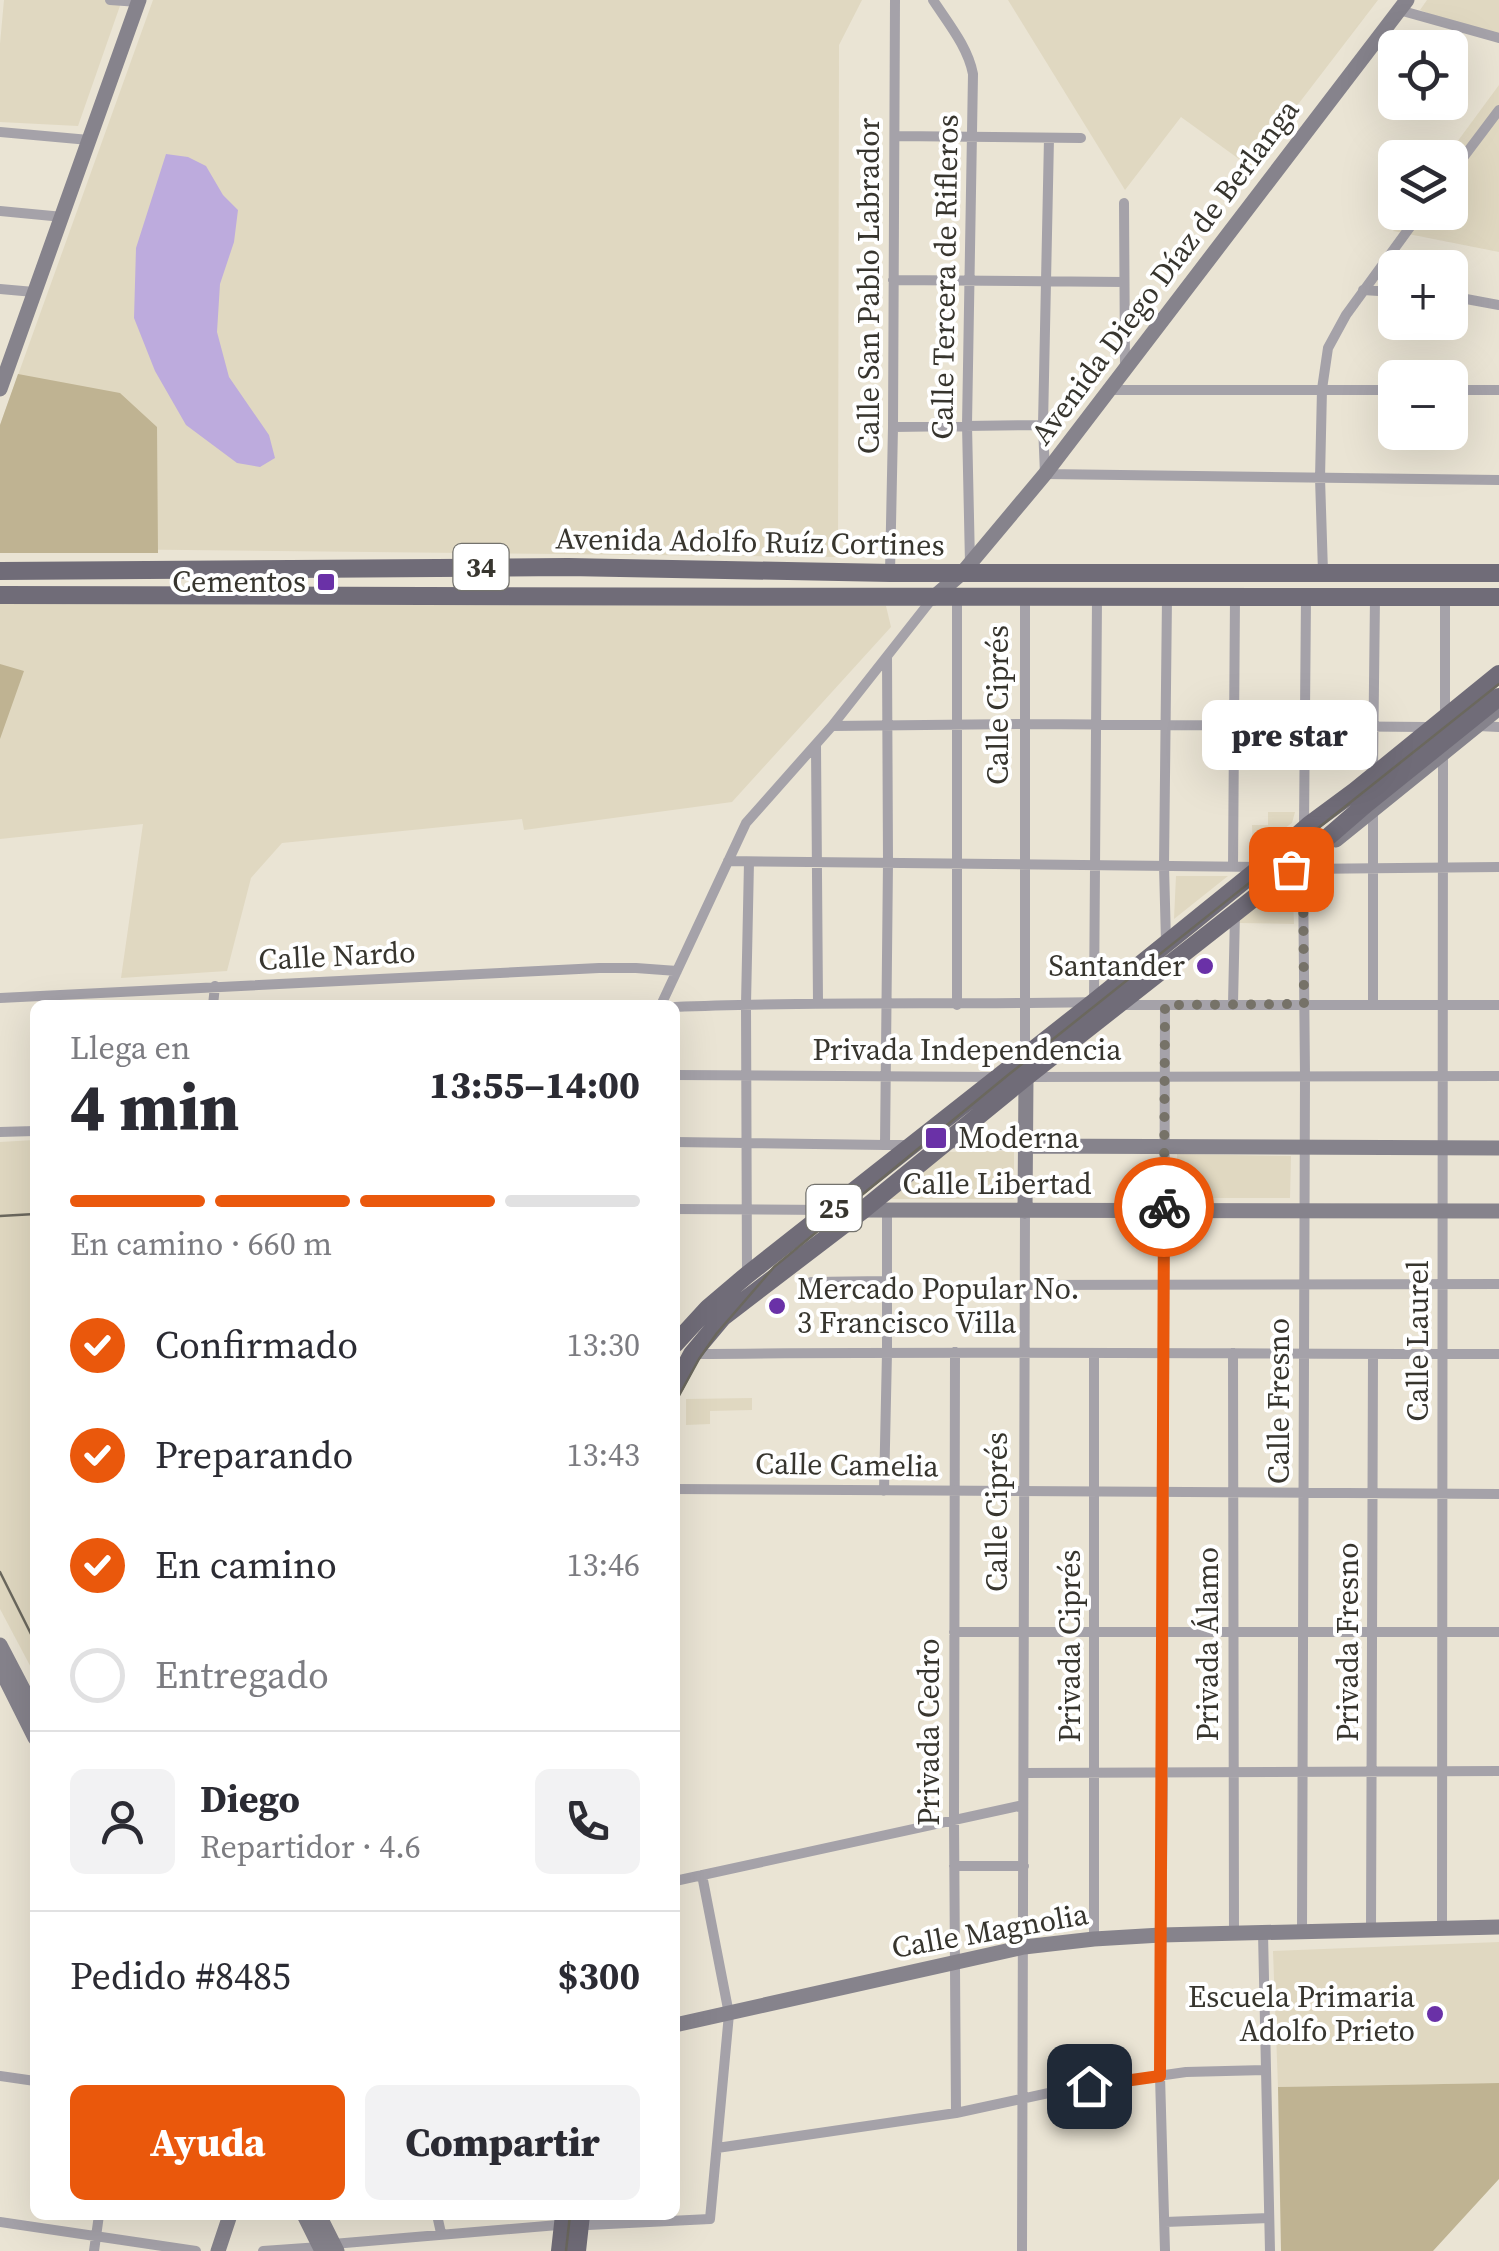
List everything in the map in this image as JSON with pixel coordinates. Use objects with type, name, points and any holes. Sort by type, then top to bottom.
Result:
[{"type":"main road","name":"Avenida Adolfo Ruíz Cortines","points":[[0,571],[568,566],[890,573],[966,568],[1499,573]]},
{"type":"main road","name":"Avenida Adolfo Ruíz Cortines","points":[[0,595],[1499,597]]},
{"type":"main road","name":"25","points":[[683,1349],[1301,864],[1499,671]]},
{"type":"main road","name":"25","points":[[683,1349],[699,1316],[747,1275],[1094,1002],[1306,826],[1365,802],[1499,697]]},
{"type":"main road","points":[[557,2251],[560,2220]]},
{"type":"main road","points":[[577,2251],[585,2220]]},
{"type":"street","points":[[0,389],[4,366],[63,217],[139,1],[110,0]]},
{"type":"street","name":"Calle San Pablo Labrador","points":[[890,573],[895,0]]},
{"type":"street","name":"Calle Tercera de Rifleros","points":[[934,0],[970,62],[966,568]]},
{"type":"street","points":[[1403,5],[1499,38]]},
{"type":"street","name":"Avenida Diego Díaz de Berlanga","points":[[933,598],[966,568],[1046,474],[1403,5]]},
{"type":"street","points":[[1468,150],[1499,110]]},
{"type":"street","points":[[0,132],[89,140]]},
{"type":"street","points":[[895,136],[1081,138]]},
{"type":"street","points":[[1049,138],[1043,425],[1046,474],[1499,480]]},
{"type":"street","points":[[1124,203],[1124,371]]},
{"type":"street","points":[[0,211],[63,217]]},
{"type":"street","points":[[1322,572],[1322,389],[1328,348],[1363,290],[1408,230]]},
{"type":"street","points":[[894,280],[1124,282]]},
{"type":"street","points":[[0,289],[34,292]]},
{"type":"street","points":[[1363,290],[1378,291]]},
{"type":"street","points":[[1468,299],[1499,305]]},
{"type":"street","points":[[1109,390],[1378,390]]},
{"type":"street","points":[[1468,390],[1499,390]]},
{"type":"street","points":[[894,426],[1043,425]]},
{"type":"street","name":"Avenida Diego Díaz de Berlanga","points":[[957,598],[966,568]]},
{"type":"street","name":"Calle Ciprés","points":[[1026,597],[1026,1054]]},
{"type":"street","points":[[1166,942],[1167,597]]},
{"type":"street","points":[[1233,867],[1235,597]]},
{"type":"street","points":[[1306,597],[1306,826]]},
{"type":"street","points":[[1373,770],[1375,597]]},
{"type":"street","points":[[663,1000],[746,823],[832,726],[933,598]]},
{"type":"street","points":[[957,598],[957,1004]]},
{"type":"street","points":[[680,1006],[1094,1002],[1097,598]]},
{"type":"street","points":[[1445,598],[1445,712]]},
{"type":"street","points":[[885,1144],[888,656]]},
{"type":"street","points":[[1306,826],[1320,809],[1499,671]]},
{"type":"street","points":[[1373,1005],[1372,867],[1365,802],[1444,753],[1499,708]]},
{"type":"street","points":[[832,726],[1427,727]]},
{"type":"street","points":[[1477,726],[1499,727]]},
{"type":"street","points":[[816,745],[818,1003]]},
{"type":"street","name":"Calle Laurel","points":[[1442,1928],[1444,753]]},
{"type":"street","points":[[728,861],[1260,867]]},
{"type":"street","points":[[747,1275],[749,862]]},
{"type":"street","points":[[1301,864],[1499,867]]},
{"type":"street","name":"Calle Fresno","points":[[1301,864],[1302,1932]]},
{"type":"street","points":[[1233,1004],[1235,913]]},
{"type":"street","name":"Calle Nardo","points":[[0,998],[599,968],[677,971]]},
{"type":"street","points":[[214,1000],[215,986]]},
{"type":"street","points":[[1119,1005],[1499,1005]]},
{"type":"street","points":[[1165,1005],[1160,2076],[1165,2251]]},
{"type":"street","name":"Privada Independencia","points":[[680,1075],[1499,1076]]},
{"type":"street","name":"Calle Ciprés","points":[[1022,2251],[1026,1077]]},
{"type":"street","points":[[0,1132],[30,1131]]},
{"type":"street","points":[[680,1142],[912,1146]]},
{"type":"street","points":[[944,1143],[1164,1148],[1499,1148]]},
{"type":"street","name":"Calle Libertad","points":[[680,1210],[1499,1211]]},
{"type":"street","points":[[884,1491],[887,1211]]},
{"type":"street","points":[[811,1282],[887,1281]]},
{"type":"street","points":[[1024,1285],[1499,1284]]},
{"type":"street","points":[[683,1349],[1499,1354]]},
{"type":"street","name":"Privada Cedro","points":[[955,1352],[956,2112]]},
{"type":"street","name":"Privada Álamo","points":[[1233,1353],[1234,1934]]},
{"type":"street","name":"Privada Ciprés","points":[[1094,1354],[1094,1939]]},
{"type":"street","name":"Privada Fresno","points":[[1371,1930],[1373,1354]]},
{"type":"street","name":"Calle Camelia","points":[[680,1489],[1499,1494]]},
{"type":"street","points":[[954,1632],[1499,1632]]},
{"type":"street","points":[[0,1645],[30,1702]]},
{"type":"street","points":[[0,1668],[30,1728]]},
{"type":"street","points":[[1024,1773],[1499,1770]]},
{"type":"street","points":[[680,1880],[1024,1806]]},
{"type":"street","points":[[954,1866],[1024,1866]]},
{"type":"street","points":[[680,2219],[710,2219],[729,2014],[702,1874]]},
{"type":"street","name":"Calle Magnolia","points":[[680,2023],[1024,1947],[1161,1935],[1499,1927]]},
{"type":"street","points":[[1263,1933],[1270,2251]]},
{"type":"street","points":[[717,2148],[1186,2072],[1266,2070]]},
{"type":"street","points":[[0,2076],[30,2079]]},
{"type":"street","points":[[1164,2222],[1269,2218]]},
{"type":"street","points":[[94,2251],[98,2220]]},
{"type":"street","points":[[218,2251],[228,2220]]},
{"type":"street","points":[[308,2220],[328,2248]]},
{"type":"street","points":[[320,2220],[328,2248]]},
{"type":"street","points":[[437,2220],[441,2233]]},
{"type":"street","points":[[264,2251],[328,2248],[544,2220]]},
{"type":"street","points":[[585,2251],[586,2220]]},
{"type":"street","points":[[0,2222],[196,2251]]},
{"type":"shaded area","points":[[4,0],[122,0],[78,126],[0,122]]},
{"type":"shaded area","points":[[153,0],[862,0],[839,45],[838,557],[0,548],[0,425]]},
{"type":"shaded area","points":[[1008,0],[1378,0],[1250,167],[1181,117],[1125,190]]},
{"type":"shaded area","points":[[1427,0],[1499,0],[1499,43],[1468,30],[1420,10]]},
{"type":"shaded area","points":[[1499,85],[1499,252],[1393,231],[1468,230],[1468,140],[1459,140]]},
{"type":"shaded area","points":[[166,154],[188,157],[206,166],[223,195],[238,210],[234,242],[220,284],[217,332],[229,377],[269,435],[275,458],[260,467],[237,463],[186,425],[155,371],[134,318],[136,248]]},
{"type":"shaded area","points":[[18,374],[120,393],[157,427],[158,553],[0,553],[0,425]]},
{"type":"shaded area","points":[[0,604],[886,606],[891,627],[732,802],[524,830],[522,819],[282,843],[251,878],[227,971],[121,978],[143,824],[0,839]]},
{"type":"shaded area","points":[[0,664],[24,671],[0,739]]},
{"type":"shaded area","points":[[1268,812],[1295,812],[1292,823],[1253,851],[1252,825],[1268,825]]},
{"type":"shaded area","points":[[1292,873],[1294,924],[1238,923],[1239,914]]},
{"type":"shaded area","points":[[1176,876],[1228,876],[1174,919]]},
{"type":"shaded area","points":[[30,1140],[30,1666],[0,1609],[0,1142]]},
{"type":"shaded area","points":[[1014,1151],[1014,1199],[887,1199],[948,1152]]},
{"type":"shaded area","points":[[1177,1154],[1291,1156],[1290,1198],[1178,1198]]},
{"type":"shaded area","points":[[752,1398],[752,1410],[710,1411],[710,1424],[686,1425],[686,1399]]},
{"type":"shaded area","points":[[1499,1942],[1499,2083],[1278,2087],[1273,1951]]},
{"type":"shaded area","points":[[1499,2083],[1499,2179],[1433,2251],[1281,2251],[1278,2087]]},
{"type":"railway","points":[[680,1394],[717,1333],[774,1267],[1499,684]]},
{"type":"railway","points":[[0,1216],[30,1214]]},
{"type":"railway","points":[[0,1572],[30,1632]]},
{"type":"railway","points":[[566,2251],[569,2220]]},
{"type":"way so far","points":[[1164,1207],[1165,1005],[1304,1004],[1303,869],[1291,869]]},
{"type":"place","name":"Cementos","points":[[326,582]]},
{"type":"place","name":"pre star","points":[[1291,869]]},
{"type":"place","name":"Santander","points":[[1205,966]]},
{"type":"place","name":"Moderna","points":[[936,1138]]},
{"type":"place","name":"Mercado Popular No. 3 Francisco Villa","points":[[777,1306]]},
{"type":"place","name":"Escuela Primaria Adolfo Prieto","points":[[1435,2014]]},
{"type":"route","points":[[1089,2086],[1160,2076],[1164,1207]]}]
